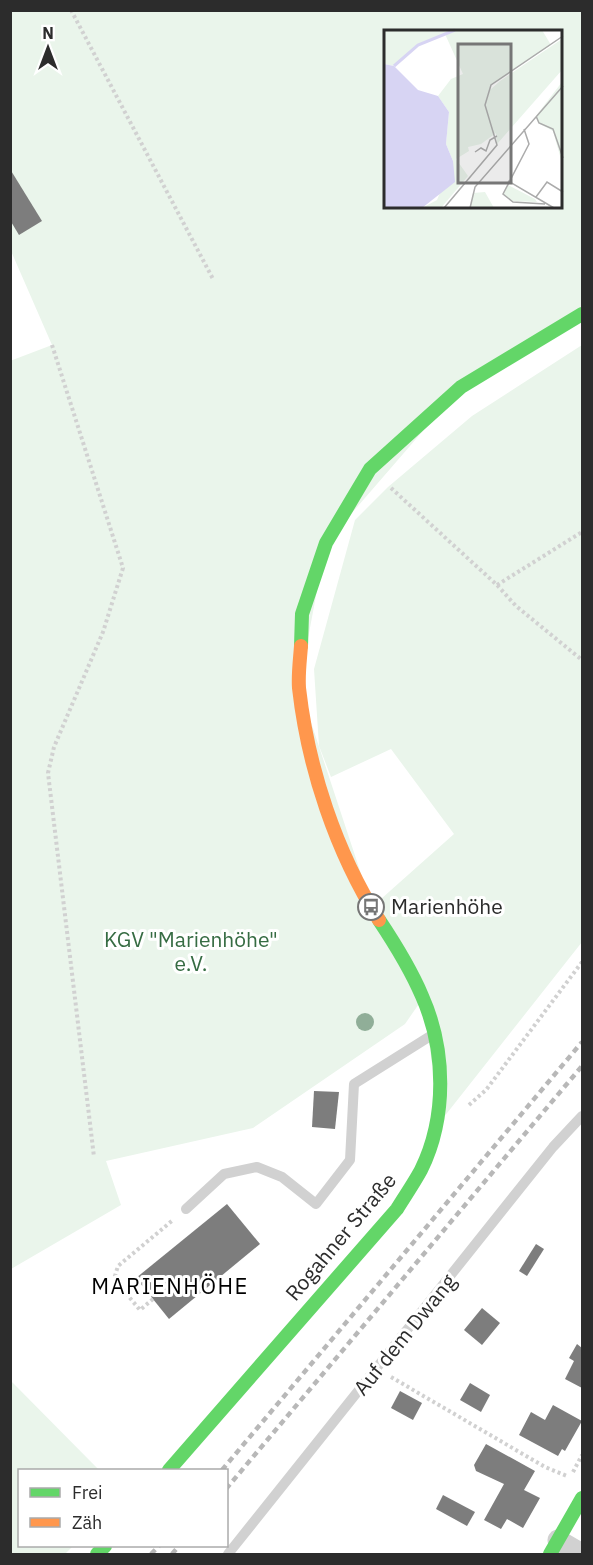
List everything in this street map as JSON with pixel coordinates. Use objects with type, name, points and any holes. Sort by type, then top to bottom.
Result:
[{"type":"street","name":"Rogahner Straße","points":[[170,1469],[397,1209],[421,1170],[433,1138],[440,1104],[440,1071],[435,1034],[423,997],[396,946],[371,907],[343,852],[315,774],[299,686],[302,614],[326,543],[370,469],[461,387],[582,314]]},
{"type":"street","points":[[582,1498],[554,1547],[582,1554]]},
{"type":"lane","points":[[186,1209],[224,1174],[257,1167],[282,1177],[316,1204],[350,1160],[354,1084],[435,1034]]},
{"type":"lane","name":"Auf dem Dwang","points":[[228,1554],[553,1147],[582,1116]]},
{"type":"path","points":[[71,10],[213,279]]},
{"type":"path","points":[[52,345],[123,567],[103,632],[54,747],[48,773],[94,1157]]},
{"type":"path","points":[[370,469],[497,585],[516,606],[582,660]]},
{"type":"path","points":[[497,585],[582,532]]},
{"type":"path","points":[[468,1106],[486,1090],[582,962]]},
{"type":"path","points":[[153,1299],[140,1310],[114,1279],[118,1266],[186,1209]]},
{"type":"path","points":[[389,1376],[553,1471],[570,1477],[582,1455]]},
{"type":"green space","name":"KGV \"Marienhöhe\" e.V.","points":[[10,11],[582,11],[582,314],[461,387],[326,543],[299,686],[372,907],[454,834],[391,749],[331,777],[319,746],[314,669],[355,520],[388,487],[472,416],[582,345],[582,942],[440,1122],[423,998],[405,1024],[253,1128],[106,1161],[121,1205],[11,1269],[10,361],[52,345],[11,251]]},
{"type":"green space","points":[[10,1380],[98,1469],[18,1469],[18,1547],[72,1547],[65,1554],[11,1554]]},
{"type":"building","points":[[10,169],[42,221],[19,235],[10,220]]},
{"type":"building","points":[[314,1091],[339,1092],[335,1129],[312,1127]]},
{"type":"building","points":[[227,1204],[260,1244],[169,1319],[136,1278]]},
{"type":"building","points":[[536,1244],[544,1249],[527,1276],[519,1271]]},
{"type":"building","points":[[482,1308],[500,1323],[482,1345],[464,1330]]},
{"type":"building","points":[[577,1344],[582,1348],[582,1388],[565,1379],[574,1361],[569,1358]]},
{"type":"building","points":[[470,1383],[490,1395],[481,1412],[460,1400]]},
{"type":"building","points":[[400,1391],[422,1403],[413,1420],[391,1408]]},
{"type":"building","points":[[553,1405],[582,1421],[565,1451],[562,1449],[558,1456],[519,1435],[531,1412],[545,1420]]},
{"type":"building","points":[[486,1444],[535,1471],[524,1490],[540,1498],[523,1528],[507,1519],[501,1529],[484,1520],[504,1484],[476,1471],[474,1465]]},
{"type":"building","points":[[443,1495],[475,1512],[467,1526],[436,1509]]},
{"type":"railway","points":[[223,1469],[582,1042]]},
{"type":"railway","points":[[228,1487],[582,1066]]},
{"type":"railway","points":[[151,1554],[158,1547]]},
{"type":"railway","points":[[172,1554],[178,1547]]},
{"type":"traffic: fast","points":[[301,646],[302,614],[326,543],[370,469],[461,387],[582,314]]},
{"type":"traffic: fast","points":[[170,1469],[397,1209],[421,1170],[429,1150],[436,1128],[439,1106],[440,1083],[436,1039],[418,986],[379,920]]},
{"type":"traffic: fast","points":[[550,1554],[582,1498]]},
{"type":"traffic: fast","points":[[97,1554],[104,1547]]},
{"type":"traffic: slow","points":[[301,646],[299,688],[303,718],[317,779],[337,838],[379,920]]},
{"type":"place","name":"Marienhöhe","points":[[371,907]]},
{"type":"district","name":"MARIENHÖHE","points":[[170,1286]]}]
